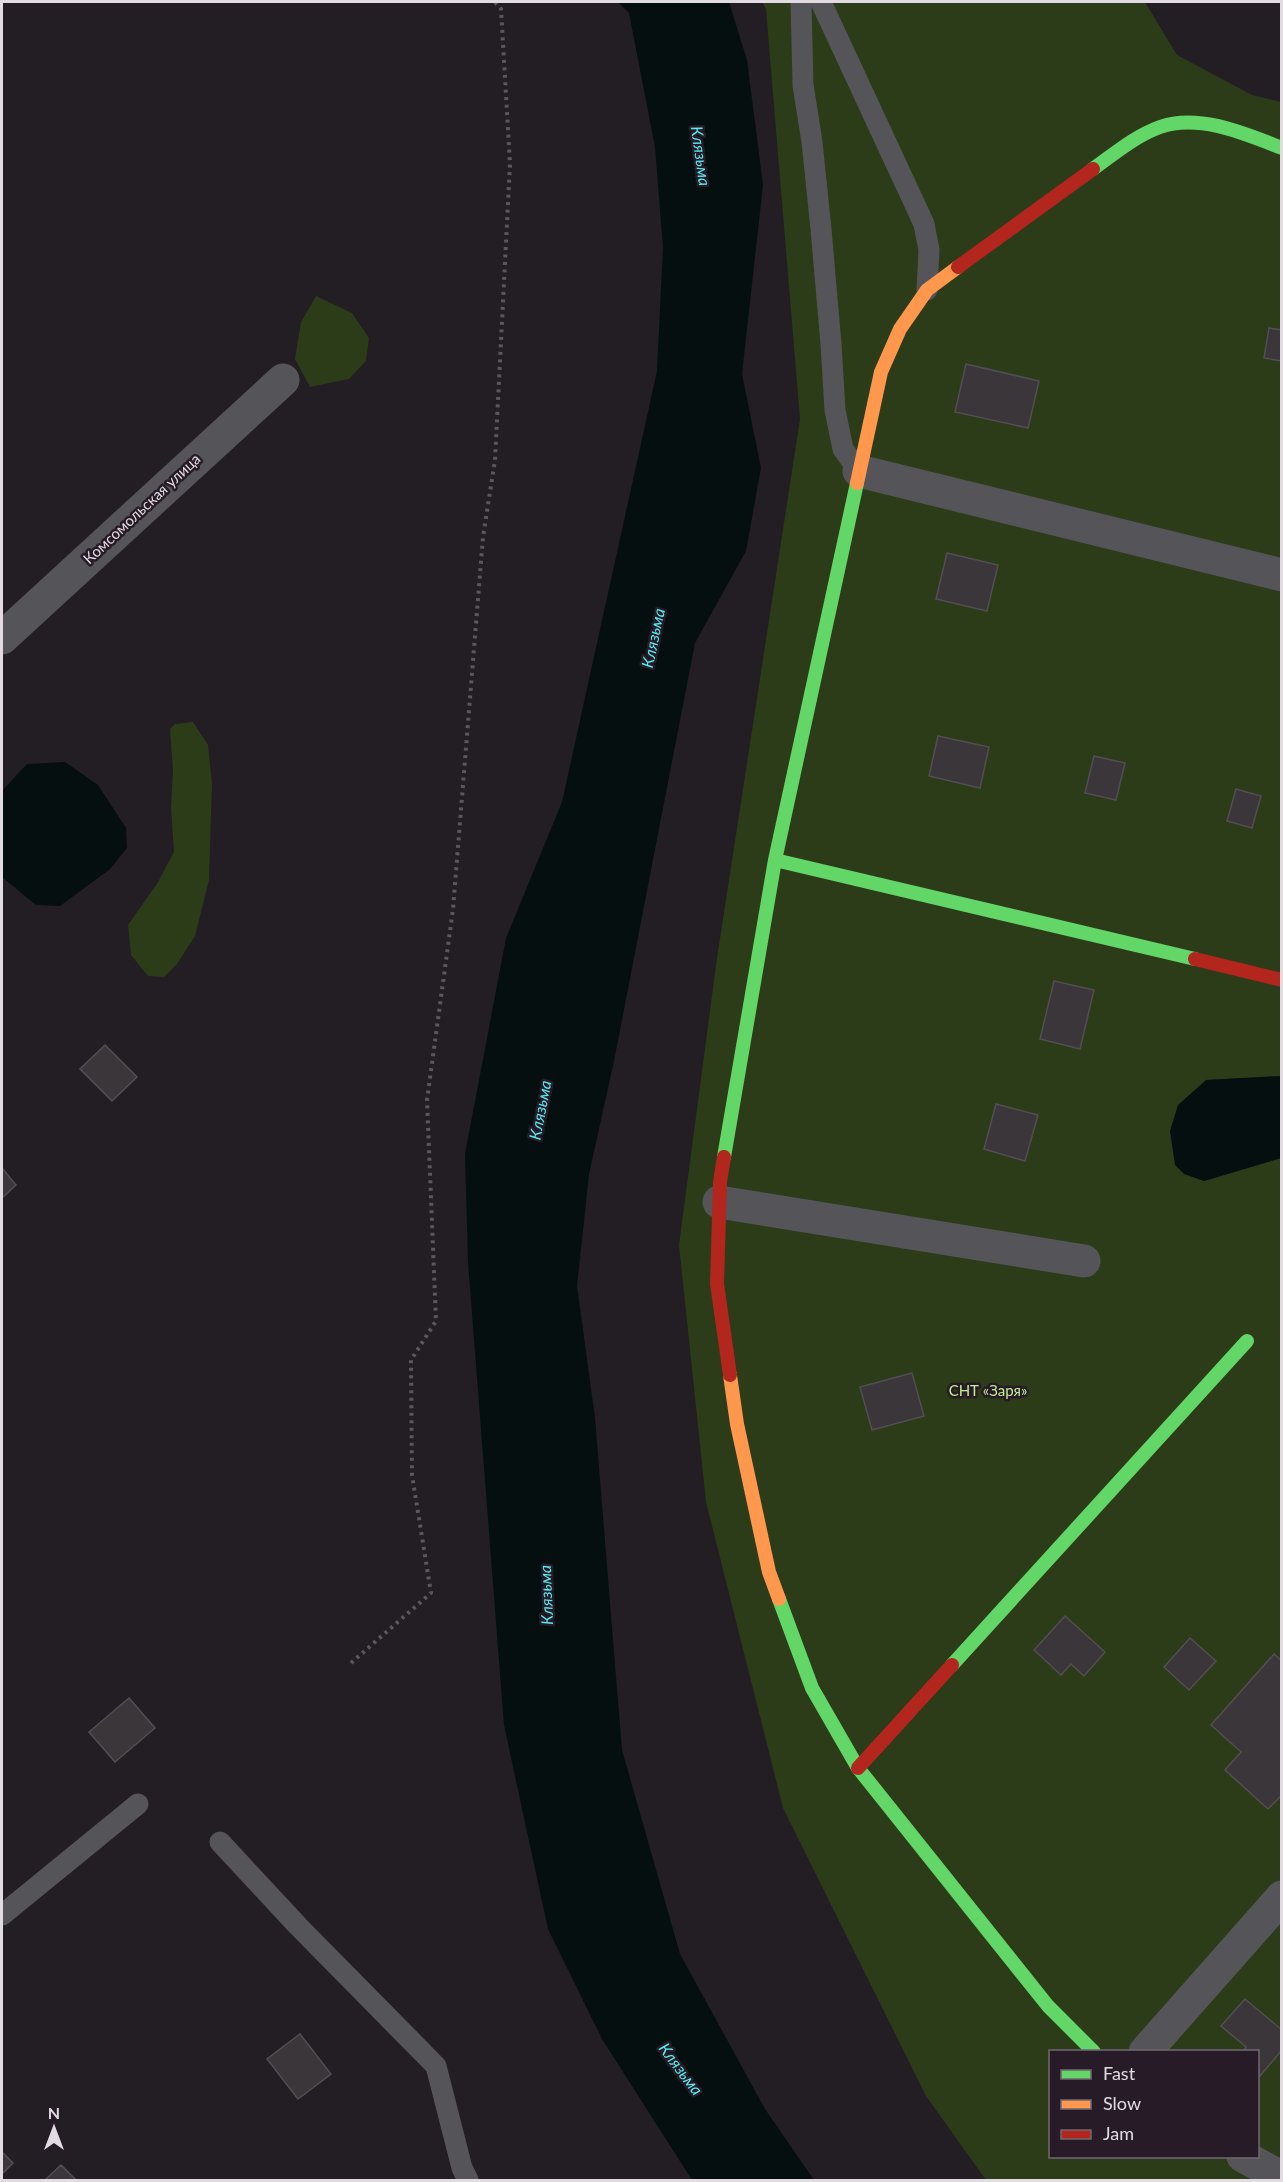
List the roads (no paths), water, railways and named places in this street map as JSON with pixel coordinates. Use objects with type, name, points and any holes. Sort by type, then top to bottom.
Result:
[{"type":"street","points":[[1092,2050],[1048,2006],[858,1768],[812,1688],[770,1572],[737,1424],[717,1284],[720,1182],[775,861],[881,372],[900,328],[927,290],[1128,143],[1165,126],[1198,122],[1240,131],[1281,148]]},
{"type":"street","name":"Комсомольская улица","points":[[2,638],[283,380]]},
{"type":"street","points":[[859,471],[1281,575]]},
{"type":"street","points":[[775,861],[1281,980]]},
{"type":"street","points":[[719,1202],[1084,1261]]},
{"type":"street","points":[[858,1768],[1247,1341]]},
{"type":"street","points":[[1147,2050],[1281,1897]]},
{"type":"street","points":[[1245,2158],[1281,2178]]},
{"type":"lane","points":[[801,2],[803,85],[812,142],[822,241],[835,410],[843,449],[859,471]]},
{"type":"lane","points":[[821,2],[924,224],[929,250],[927,290]]},
{"type":"lane","points":[[2,1915],[138,1804]]},
{"type":"lane","points":[[220,1842],[298,1926],[436,2066],[462,2168],[468,2181]]},
{"type":"water","name":"Клязьма","points":[[618,2],[729,2],[747,60],[763,185],[742,374],[761,468],[746,551],[695,643],[614,1061],[589,1174],[577,1286],[595,1418],[622,1750],[680,1954],[765,2109],[814,2180],[692,2180],[602,2039],[548,1929],[504,1725],[468,1262],[465,1154],[506,938],[562,802],[657,371],[663,247],[655,147],[629,13]]},
{"type":"water","points":[[65,762],[98,785],[126,828],[127,848],[110,869],[60,906],[36,905],[2,877],[2,791],[27,764]]},
{"type":"water","points":[[1281,1076],[1281,1158],[1204,1181],[1184,1174],[1175,1165],[1170,1131],[1178,1105],[1206,1080]]},
{"type":"park label","name":"СНТ «Заря»","points":[[988,1391]]}]
